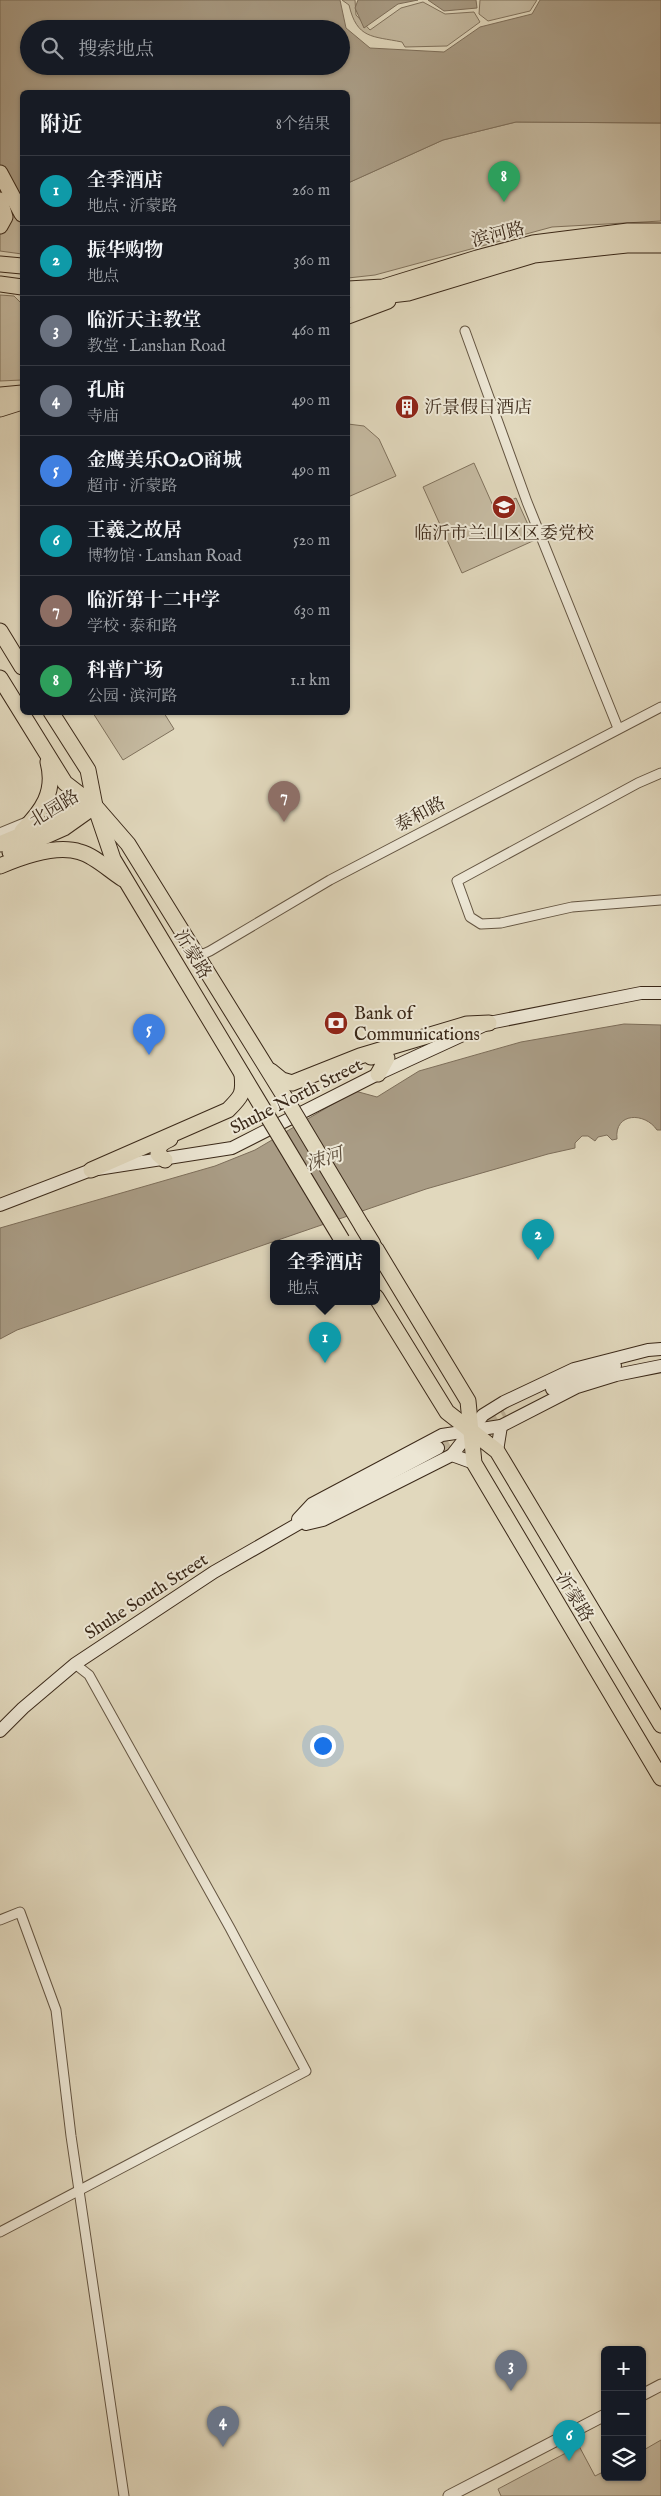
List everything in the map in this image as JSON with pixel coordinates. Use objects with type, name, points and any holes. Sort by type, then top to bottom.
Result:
[{"type":"main road","points":[[0,173],[20,210]]},
{"type":"main road","points":[[0,200],[5,217],[0,226]]},
{"type":"main road","name":"滨河路","points":[[350,289],[383,287],[477,258],[533,244],[628,231],[661,231]]},
{"type":"main road","name":"滨河路","points":[[350,300],[408,293],[534,255],[626,245],[661,245]]},
{"type":"main road","points":[[0,264],[20,266]]},
{"type":"main road","points":[[0,284],[20,288]]},
{"type":"main road","points":[[350,315],[408,293]]},
{"type":"main road","points":[[0,395],[20,393]]},
{"type":"main road","points":[[0,409],[20,403]]},
{"type":"main road","points":[[0,631],[20,664]]},
{"type":"main road","name":"沂蒙路","points":[[0,678],[20,710]]},
{"type":"main road","name":"沂蒙路","points":[[23,715],[65,783],[95,806],[128,844],[371,1240]]},
{"type":"main road","name":"沂蒙路","points":[[53,715],[88,770],[95,806],[113,859],[342,1240]]},
{"type":"main road","points":[[15,838],[33,820],[42,807],[50,789],[52,776],[45,750]]},
{"type":"main road","name":"北园路","points":[[0,844],[59,818],[95,806]]},
{"type":"main road","name":"北园路","points":[[0,857],[64,828],[95,806]]},
{"type":"main road","points":[[0,866],[28,854],[70,850],[81,852],[127,882]]},
{"type":"main road","name":"Shuhe North Street","points":[[0,1205],[91,1170],[165,1160],[232,1148],[378,1074],[489,1023],[641,993],[661,994]]},
{"type":"main road","points":[[265,1065],[282,1080],[292,1082],[360,1056],[467,1024],[489,1023]]},
{"type":"main road","points":[[289,1104],[296,1089],[302,1084],[382,1054],[386,1058],[378,1074]]},
{"type":"main road","points":[[91,1170],[228,1110],[240,1098],[244,1090],[242,1072]]},
{"type":"main road","points":[[165,1160],[158,1154],[161,1143],[246,1105],[268,1117]]},
{"type":"main road","name":"沂蒙路","points":[[380,1256],[468,1401],[474,1463],[661,1778]]},
{"type":"main road","name":"沂蒙路","points":[[380,1303],[447,1412],[497,1451],[661,1725]]},
{"type":"main road","points":[[292,1527],[323,1520],[452,1455],[470,1430],[498,1410],[574,1369],[640,1352],[661,1349]]},
{"type":"main road","points":[[468,1401],[498,1410],[609,1368],[661,1358]]},
{"type":"main road","points":[[292,1527],[312,1504],[442,1435],[502,1426],[577,1387],[616,1375],[661,1366]]},
{"type":"main road","points":[[497,1451],[502,1426]]},
{"type":"main road","name":"Shuhe South Street","points":[[0,1731],[22,1708],[75,1664],[214,1572],[324,1509],[438,1448]]},
{"type":"main road","points":[[452,1455],[474,1463]]},
{"type":"street","points":[[465,331],[527,502],[618,728]]},
{"type":"street","name":"泰和路","points":[[198,956],[210,951],[330,880],[661,707]]},
{"type":"street","points":[[661,773],[638,783],[457,881],[470,917],[481,924],[502,923],[572,907],[661,900]]},
{"type":"street","points":[[0,834],[33,820]]},
{"type":"street","points":[[0,2232],[306,2071],[230,1928],[89,1675],[75,1664]]},
{"type":"street","points":[[0,1920],[20,1912],[56,2010],[79,2191],[124,2496]]},
{"type":"street","points":[[646,2393],[661,2385]]},
{"type":"street","points":[[449,2496],[601,2417]]},
{"type":"shaded area","points":[[342,0],[355,0],[356,15],[370,30],[401,8],[423,2],[445,14],[474,12],[480,22],[447,46],[405,47],[402,42],[374,37],[361,30],[352,16],[349,5]]},
{"type":"shaded area","points":[[480,0],[537,0],[530,11],[488,21],[479,14]]},
{"type":"shaded area","points":[[516,122],[661,123],[661,221],[552,227],[375,275],[350,278],[350,182],[443,140]]},
{"type":"shaded area","points":[[0,196],[20,200],[20,254],[0,251]]},
{"type":"shaded area","points":[[0,295],[14,296],[20,302],[20,380],[0,381]]},
{"type":"shaded area","points":[[350,424],[364,426],[379,439],[396,476],[350,496]]},
{"type":"shaded area","points":[[474,463],[494,508],[516,498],[535,540],[462,573],[423,487]]},
{"type":"shaded area","points":[[94,715],[165,715],[174,729],[123,760]]},
{"type":"shaded area","points":[[661,2440],[661,2496],[501,2496],[498,2489],[579,2446],[595,2476],[601,2473],[601,2481],[646,2481],[646,2449]]},
{"type":"water","points":[[0,0],[340,0],[344,20],[20,20],[20,75],[350,75],[350,31],[370,48],[444,52],[480,27],[532,14],[540,0],[661,0],[661,123],[516,122],[443,140],[350,182],[350,90],[20,90],[20,200],[0,196]]},
{"type":"water","points":[[358,0],[418,0],[398,4],[364,28],[355,8]]},
{"type":"water","points":[[428,0],[476,0],[477,8],[444,11]]},
{"type":"water","name":"涑河","points":[[624,1024],[661,1025],[661,1130],[657,1130],[645,1120],[631,1118],[620,1124],[617,1130],[617,1139],[612,1140],[607,1135],[598,1137],[595,1141],[588,1136],[582,1136],[575,1143],[575,1148],[426,1189],[278,1240],[270,1240],[270,1243],[17,1330],[0,1339],[0,1228],[215,1166],[255,1150],[355,1091],[377,1097],[419,1071],[521,1042]]},
{"type":"tunnel","points":[[438,1448],[504,1411]]},
{"type":"place","name":"科普广场","points":[[504,202]]},
{"type":"place","name":"沂景假日酒店","points":[[407,407]]},
{"type":"place","name":"临沂市兰山区区委党校","points":[[504,507]]},
{"type":"place","name":"临沂第十二中学","points":[[284,822]]},
{"type":"place","name":"Bank of Communications","points":[[336,1023]]},
{"type":"place","name":"金鹰美乐O2O商城","points":[[149,1055]]},
{"type":"place","name":"振华购物","points":[[538,1260]]},
{"type":"place","name":"全季酒店","points":[[325,1363]]},
{"type":"place","name":"临沂天主教堂","points":[[511,2391]]},
{"type":"place","name":"孔庙","points":[[223,2447]]},
{"type":"place","name":"王羲之故居","points":[[569,2461]]}]
